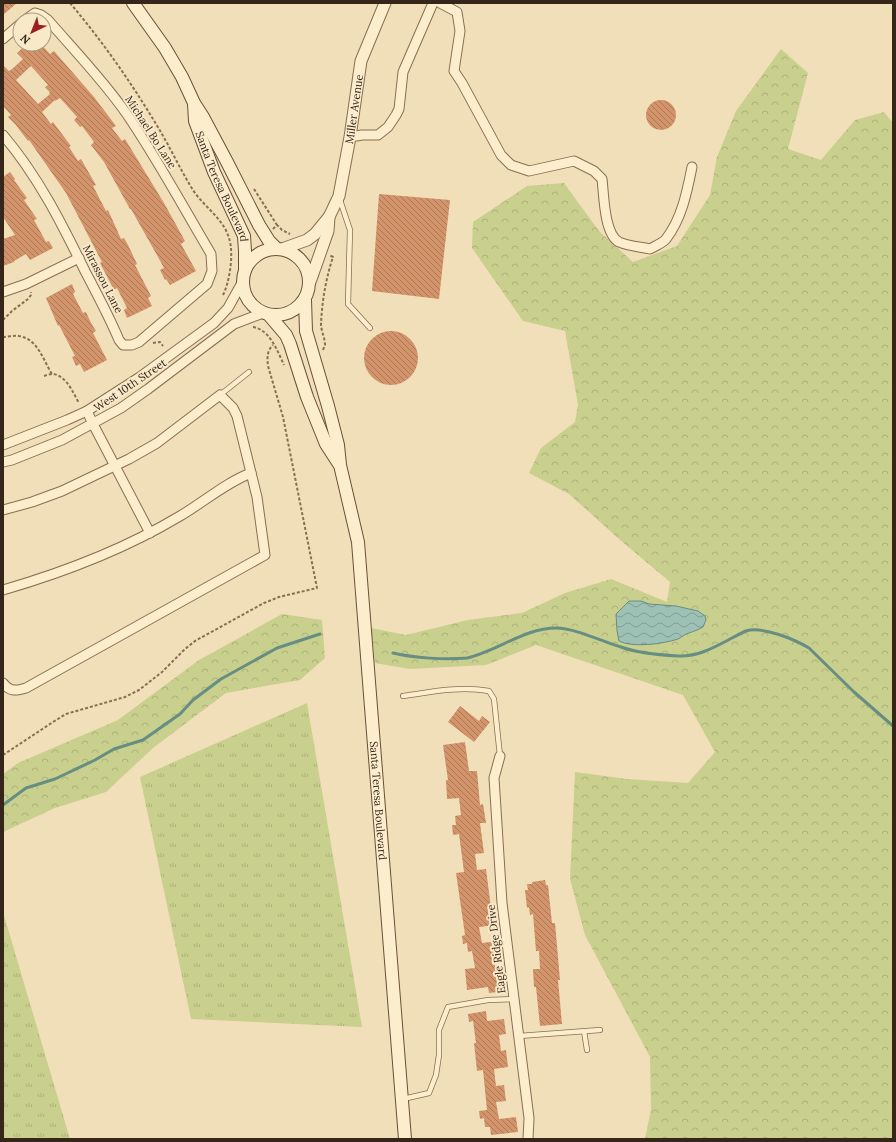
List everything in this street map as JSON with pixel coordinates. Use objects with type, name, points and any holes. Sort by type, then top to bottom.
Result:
[{"type":"main road","name":"Santa Teresa Boulevard","points":[[133,3],[165,48],[182,77],[194,103],[207,123],[262,230],[269,241],[280,249]]},
{"type":"main road","name":"Santa Teresa Boulevard","points":[[194,103],[195,121],[214,172],[244,236],[244,276]]},
{"type":"main road","points":[[280,249],[292,252],[303,262],[307,268],[310,282],[309,289],[301,305],[292,312],[280,315],[266,314],[257,310],[248,300],[245,294],[244,276],[251,260],[258,254],[265,251],[280,249]]},
{"type":"main road","name":"Santa Teresa Boulevard","points":[[304,300],[306,331],[337,438],[340,465],[358,542],[405,1139]]},
{"type":"main road","name":"Santa Teresa Boulevard","points":[[266,314],[286,334],[307,397],[326,444],[340,465]]},
{"type":"street","name":"Miller Avenue","points":[[310,282],[328,231],[330,217],[339,196],[350,138],[361,61],[385,3]]},
{"type":"street","points":[[350,138],[362,135],[378,135],[388,127],[396,115],[403,72],[433,3]]},
{"type":"street","points":[[440,3],[457,12],[460,31],[454,71],[501,155],[511,165],[529,171],[574,161],[594,171],[602,179],[610,230],[618,241],[650,249],[665,240],[680,214],[688,188],[692,167]]},
{"type":"street","name":"Michael Bo Lane","points":[[52,25],[108,90],[141,135],[211,254],[212,271],[207,284]]},
{"type":"street","points":[[3,39],[12,31]]},
{"type":"street","name":"Mirassou Lane","points":[[3,135],[16,150],[39,184],[79,258],[119,340],[124,344],[132,345],[139,342],[207,284]]},
{"type":"street","name":"Miller Avenue","points":[[280,249],[307,240],[315,234],[330,217]]},
{"type":"street","points":[[3,292],[26,284],[79,258]]},
{"type":"street","name":"West 10th Street","points":[[3,445],[87,411],[140,377],[214,323],[228,308],[244,276]]},
{"type":"street","name":"West 10th Street","points":[[3,462],[12,460],[62,440],[93,424],[121,408],[148,389],[234,324],[266,314]]},
{"type":"street","points":[[3,510],[32,502],[62,491],[114,466],[157,442],[220,395],[233,408],[237,416],[257,496],[265,555],[26,688],[12,690],[7,688],[3,683]]},
{"type":"street","points":[[87,411],[114,466],[150,533]]},
{"type":"street","points":[[3,590],[67,570],[121,548],[180,516],[239,478],[251,473]]},
{"type":"street","name":"Eagle Ridge Drive","points":[[500,756],[494,778],[502,903],[529,1118],[528,1139]]},
{"type":"lane","points":[[339,196],[350,230],[348,304],[370,328]]},
{"type":"lane","points":[[220,395],[249,372]]},
{"type":"lane","points":[[403,696],[442,690],[477,689],[488,691],[494,699],[500,756]]},
{"type":"lane","points":[[402,1099],[429,1094],[436,1075],[439,1055],[439,1030],[448,1007],[488,1000],[514,999]]},
{"type":"lane","points":[[519,1036],[600,1030]]},
{"type":"lane","points":[[584,1031],[587,1050]]},
{"type":"path","points":[[70,3],[82,17],[139,96],[193,190],[209,207],[226,231],[230,243],[231,256],[227,286],[222,298]]},
{"type":"path","points":[[273,229],[277,225],[282,230],[292,235]]},
{"type":"path","points":[[322,351],[325,345],[321,326],[324,293],[333,257],[325,253]]},
{"type":"path","points":[[3,320],[28,299],[31,292]]},
{"type":"path","points":[[250,327],[263,330],[273,345]]},
{"type":"path","points":[[3,337],[20,336],[29,341],[37,348],[52,374]]},
{"type":"path","points":[[153,343],[160,342],[163,346]]},
{"type":"path","points":[[44,376],[52,374],[60,376],[66,382],[79,403]]},
{"type":"green space","points":[[781,49],[808,73],[788,149],[821,160],[855,120],[884,112],[893,123],[893,1139],[645,1139],[651,1109],[650,1057],[585,935],[570,879],[575,772],[627,779],[688,783],[715,752],[683,695],[536,645],[486,665],[410,669],[375,663],[371,628],[406,635],[468,620],[522,613],[565,593],[611,579],[667,602],[670,582],[569,494],[529,473],[541,448],[575,422],[578,405],[565,331],[523,321],[472,248],[473,222],[527,186],[564,183],[599,231],[633,262],[677,246],[710,195],[717,157],[736,111]]},
{"type":"green space","points":[[282,614],[322,620],[325,658],[300,680],[226,693],[153,748],[106,792],[55,808],[3,832],[3,774],[18,763],[118,720],[199,660]]},
{"type":"green space","points":[[307,703],[362,1027],[191,1019],[140,777]]},
{"type":"green space","points":[[3,912],[70,1139],[3,1139]]},
{"type":"water","points":[[629,601],[641,601],[649,604],[676,606],[698,611],[705,616],[706,620],[703,627],[672,641],[639,645],[625,643],[619,641],[616,614]]},
{"type":"building","points":[[3,3],[17,3],[3,15]]},
{"type":"building","points":[[54,51],[94,97],[116,126],[112,128],[122,141],[125,139],[185,241],[181,244],[196,271],[170,285],[166,279],[165,280],[160,270],[164,268],[131,209],[104,162],[91,145],[94,142],[82,126],[80,127],[74,120],[77,117],[60,98],[55,100],[42,112],[51,124],[53,122],[71,146],[69,147],[78,161],[81,159],[96,185],[93,186],[106,211],[108,210],[121,239],[124,238],[128,245],[137,264],[135,265],[151,296],[148,298],[152,306],[127,318],[124,310],[127,308],[117,288],[114,290],[100,263],[102,262],[66,193],[29,140],[28,141],[8,117],[11,115],[3,106],[3,65],[9,71],[23,59],[17,53],[18,52],[48,52],[50,54]],"holes":[[[31,66],[48,85],[45,87],[50,94],[38,104],[16,80]]]},
{"type":"building","points":[[661,100],[672,104],[676,115],[672,126],[661,130],[650,126],[646,115],[650,104]]},
{"type":"building","points":[[10,172],[27,198],[24,200],[37,219],[34,220],[46,242],[49,241],[53,248],[30,260],[26,254],[14,262],[3,266],[3,239],[15,235],[3,217],[3,177]]},
{"type":"building","points":[[379,194],[450,200],[439,299],[372,291]]},
{"type":"building","points":[[72,284],[75,292],[73,294],[83,313],[86,312],[96,331],[93,333],[107,360],[84,372],[80,364],[76,366],[72,357],[75,356],[59,325],[58,326],[46,298]]},
{"type":"building","points":[[391,331],[401,333],[410,339],[416,348],[418,358],[416,368],[410,377],[401,383],[391,385],[381,383],[372,377],[366,368],[364,358],[366,348],[372,339],[381,333]]},
{"type":"building","points":[[460,706],[479,721],[482,716],[490,722],[474,742],[448,722]]},
{"type":"building","points":[[465,742],[469,771],[477,771],[480,805],[483,804],[486,823],[480,823],[484,853],[475,854],[477,870],[486,869],[491,908],[495,925],[479,927],[482,943],[498,941],[500,956],[494,957],[498,992],[489,993],[488,987],[467,990],[465,969],[475,968],[472,951],[468,952],[467,943],[463,944],[462,936],[465,935],[456,873],[464,872],[459,834],[453,835],[452,825],[456,825],[455,816],[461,815],[459,798],[447,799],[446,780],[448,780],[443,745]]},
{"type":"building","points":[[545,880],[546,885],[548,885],[552,923],[555,923],[562,1024],[540,1026],[536,987],[534,987],[533,969],[540,969],[539,951],[536,951],[533,914],[530,915],[529,907],[527,908],[525,890],[528,890],[527,884]]},
{"type":"building","points":[[486,1011],[487,1021],[504,1019],[506,1034],[499,1035],[501,1051],[506,1050],[508,1067],[494,1069],[496,1086],[504,1085],[506,1101],[496,1102],[499,1119],[516,1117],[518,1132],[491,1135],[490,1127],[485,1127],[484,1118],[480,1119],[479,1111],[487,1110],[483,1070],[477,1071],[474,1043],[476,1043],[473,1021],[469,1022],[468,1014]]},
{"type":"waterway","points":[[393,653],[430,658],[467,658],[478,655],[533,632],[556,628],[572,630],[634,651],[685,656],[706,651],[746,631],[760,630],[787,637],[809,648],[854,692],[893,726]]},
{"type":"waterway","points":[[3,805],[26,788],[55,779],[114,749],[143,740],[180,714],[193,700],[221,679],[277,648],[320,634]]}]
